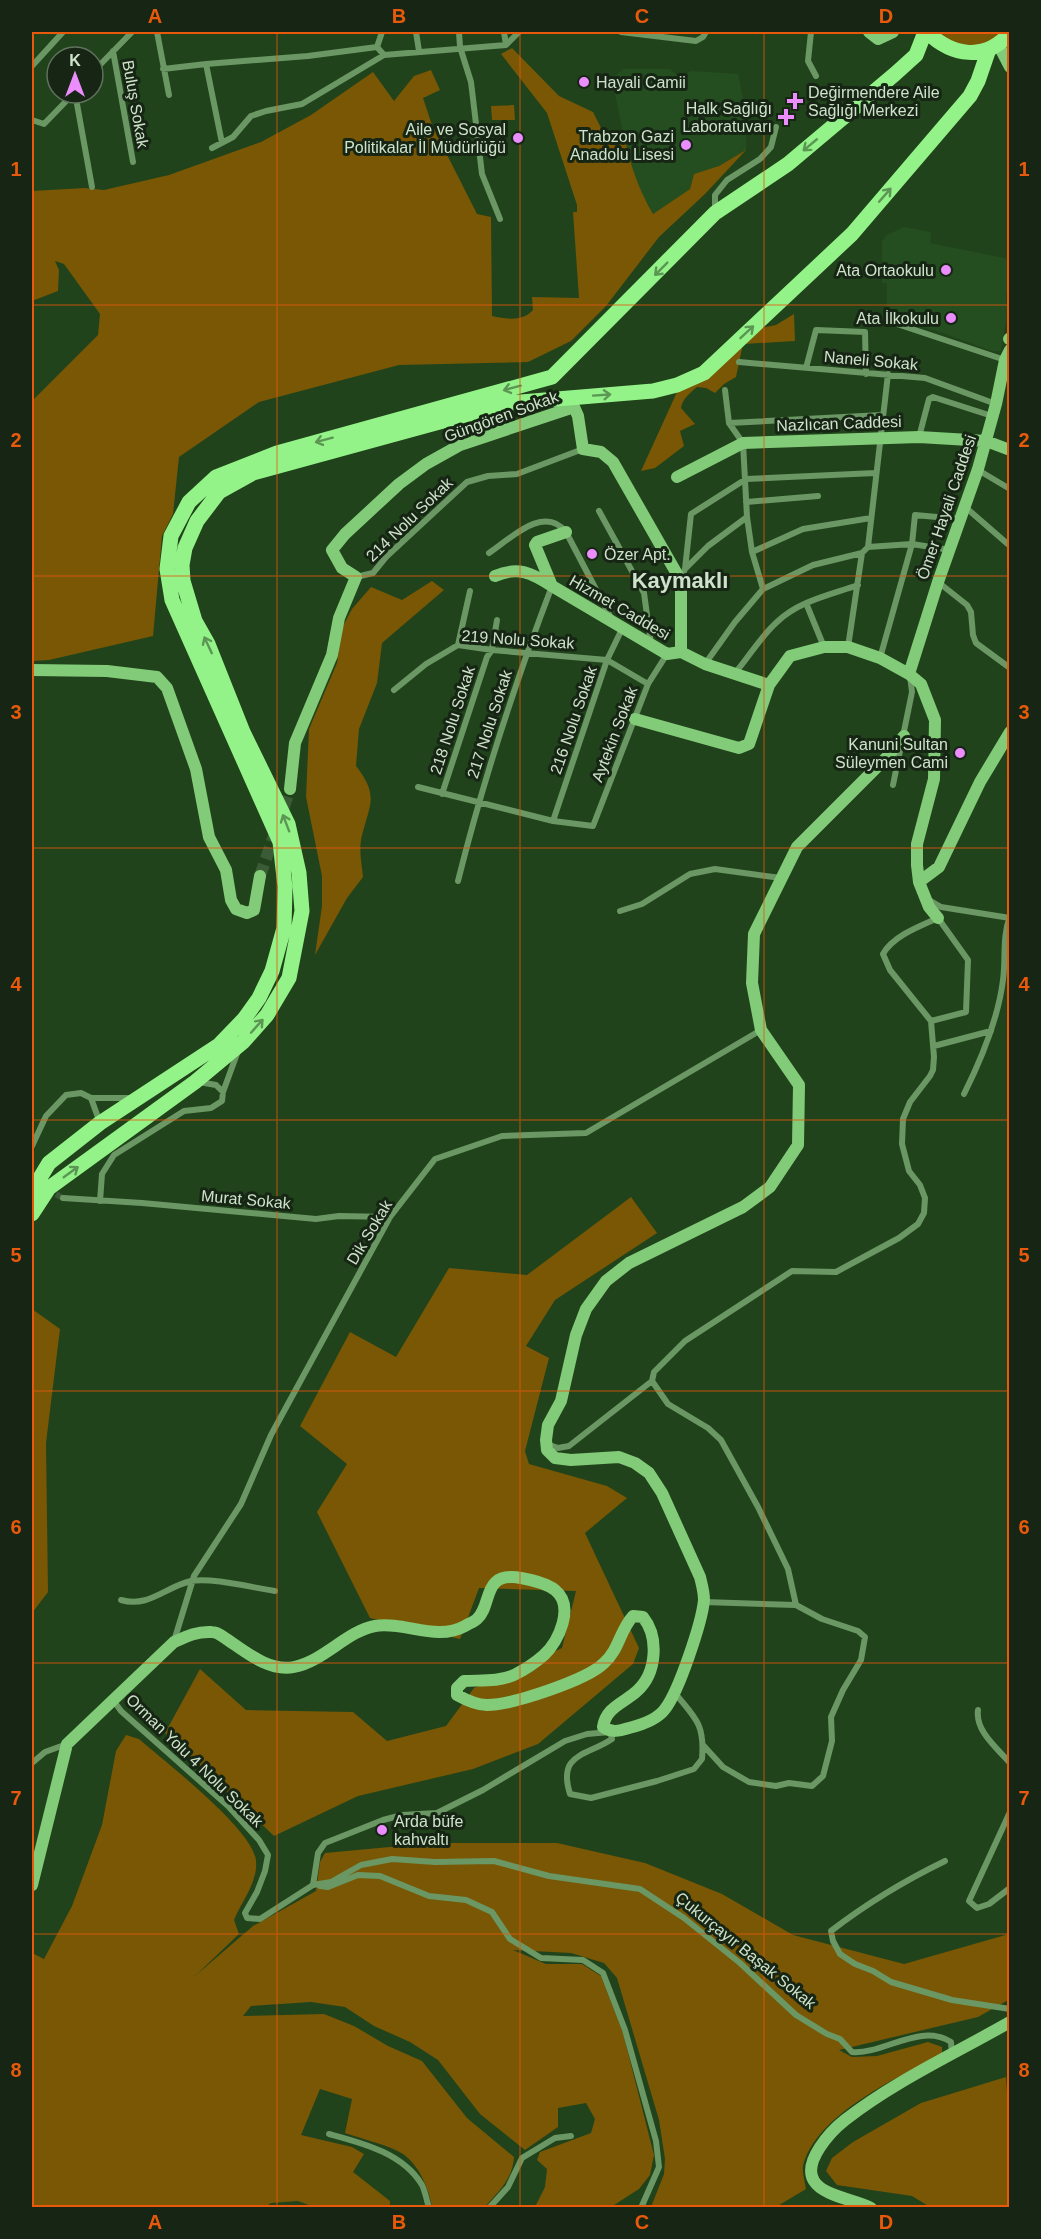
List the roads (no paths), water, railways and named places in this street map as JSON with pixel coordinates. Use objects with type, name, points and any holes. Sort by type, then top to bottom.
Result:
[{"type":"main road","points":[[32,1191],[49,1162],[100,1123],[219,1045],[259,998],[272,971],[284,928],[285,887],[280,842],[172,600],[167,569],[171,536],[189,502],[216,477],[277,453],[552,377],[715,213],[788,164],[896,74],[916,55],[926,32],[939,43],[955,51],[972,53],[999,42]]},
{"type":"main road","points":[[32,1214],[49,1188],[195,1082],[241,1044],[267,1015],[289,978],[302,911],[299,873],[288,824],[243,732],[208,644],[195,621],[183,581],[182,565],[185,548],[197,521],[219,492],[253,473],[509,403],[653,391],[677,385],[704,373],[852,234],[970,96],[999,42]]},
{"type":"street","points":[[32,66],[63,32]]},
{"type":"street","points":[[105,59],[113,51],[122,34],[132,32]]},
{"type":"street","points":[[157,32],[169,95]]},
{"type":"street","points":[[377,46],[382,32]]},
{"type":"street","points":[[416,32],[419,51]]},
{"type":"street","points":[[459,32],[460,47],[471,82],[482,174],[500,219]]},
{"type":"street","points":[[504,32],[506,45]]},
{"type":"street","points":[[212,148],[233,137],[251,116],[302,104],[384,55],[506,45],[519,32]]},
{"type":"street","points":[[621,32],[655,34],[696,41],[706,32]]},
{"type":"street","points":[[811,32],[808,61],[816,76]]},
{"type":"street","points":[[876,34],[894,32]]},
{"type":"street","points":[[999,42],[1010,67]]},
{"type":"street","points":[[163,69],[308,56],[377,46]]},
{"type":"street","points":[[377,46],[384,55]]},
{"type":"street","name":"Buluş Sokak","points":[[113,51],[133,162]]},
{"type":"street","points":[[206,64],[222,143]]},
{"type":"street","points":[[32,120],[44,124],[63,105]]},
{"type":"street","points":[[76,105],[92,187]]},
{"type":"street","points":[[715,213],[715,195],[727,180],[760,159],[771,147],[776,127]]},
{"type":"street","points":[[894,323],[1007,355]]},
{"type":"street","points":[[806,368],[816,330],[865,332],[866,374]]},
{"type":"street","name":"Ömer Hayali Caddesi","points":[[909,674],[959,519],[978,469],[1007,355]]},
{"type":"street","name":"Naneli Sokak","points":[[739,362],[925,378],[994,410]]},
{"type":"street","points":[[848,647],[862,553],[868,546],[888,374]]},
{"type":"street","points":[[725,390],[729,423],[743,443],[747,517],[752,552],[763,588]]},
{"type":"street","points":[[919,437],[929,399],[933,397],[994,410]]},
{"type":"street","name":"Güngören Sokak","points":[[356,577],[342,568],[332,550],[345,534],[399,484],[426,464],[460,445],[574,407],[578,416],[583,449]]},
{"type":"street","points":[[729,423],[882,415]]},
{"type":"street","name":"Nazlıcan Caddesi","points":[[677,477],[743,443],[919,437],[986,441],[1010,450]]},
{"type":"street","name":"Hizmet Caddesi","points":[[566,532],[537,542],[535,545],[552,586],[667,654],[681,652],[683,575],[613,462],[601,452],[583,449]]},
{"type":"street","name":"214 Nolu Sokak","points":[[356,577],[373,573],[386,557],[467,482],[488,476],[517,474],[583,449]]},
{"type":"street","points":[[978,469],[1010,489]]},
{"type":"street","points":[[683,575],[691,514],[746,479],[875,473]]},
{"type":"street","points":[[746,502],[818,496]]},
{"type":"street","points":[[964,505],[1010,546]]},
{"type":"street","points":[[599,511],[645,593],[651,644]]},
{"type":"street","points":[[880,658],[912,544],[915,515],[959,519]]},
{"type":"street","points":[[683,575],[708,546],[747,517]]},
{"type":"street","points":[[752,552],[803,529],[871,518]]},
{"type":"street","points":[[489,553],[527,525],[548,521],[560,524],[618,626]]},
{"type":"street","points":[[868,546],[912,544],[950,550]]},
{"type":"street","points":[[705,664],[763,588],[813,565],[862,553]]},
{"type":"street","points":[[495,576],[516,570],[531,573],[552,586]]},
{"type":"street","points":[[290,789],[295,743],[332,655],[339,618],[356,577]]},
{"type":"street","points":[[938,582],[967,605],[971,612],[976,643],[1010,668]]},
{"type":"street","points":[[735,674],[776,622],[806,603],[858,585]]},
{"type":"street","name":"217 Nolu Sokak","points":[[458,881],[478,803],[527,653],[552,586]]},
{"type":"street","points":[[459,645],[470,591]]},
{"type":"street","points":[[806,603],[824,647]]},
{"type":"street","name":"218 Nolu Sokak","points":[[442,794],[487,657],[492,650],[497,620]]},
{"type":"street","name":"216 Nolu Sokak","points":[[553,821],[618,626]]},
{"type":"street","name":"219 Nolu Sokak","points":[[394,690],[426,664],[459,645],[607,660],[648,684]]},
{"type":"street","points":[[634,719],[739,748],[749,744],[769,685],[789,656],[824,647],[848,647],[880,658],[909,674],[921,684],[935,720],[934,779],[917,844],[919,882],[938,918],[968,960],[966,1012],[931,1021]]},
{"type":"street","points":[[681,652],[705,664],[769,685]]},
{"type":"street","name":"Aytekin Sokak","points":[[553,821],[594,826],[648,684],[667,654]]},
{"type":"street","points":[[32,670],[107,671],[157,677],[167,688],[196,769],[209,837],[226,870],[231,900],[236,909],[247,913],[254,910],[260,876]]},
{"type":"street","points":[[893,784],[912,692],[909,674]]},
{"type":"street","points":[[919,882],[939,867],[980,782],[1010,732]]},
{"type":"street","points":[[641,2208],[659,2167],[657,2141],[625,2030],[603,1973],[583,1960],[541,1958],[510,1939],[492,1912],[466,1900],[429,1896],[380,1876],[358,1875],[328,1887],[313,1886],[318,1853],[325,1844],[383,1820],[402,1815],[437,1813],[483,1790],[565,1741],[587,1734],[610,1732],[645,1723],[664,1710],[674,1692],[704,1602],[704,1591],[700,1577],[662,1493],[649,1473],[635,1463],[619,1457],[571,1460],[555,1458],[546,1444],[548,1425],[561,1401],[579,1326],[586,1309],[606,1281],[629,1263],[743,1207],[770,1187],[798,1145],[799,1085],[760,1030],[752,983],[754,934],[797,847],[888,756],[904,736]]},
{"type":"street","points":[[418,787],[553,821]]},
{"type":"street","points":[[620,911],[642,904],[690,874],[715,869],[781,878]]},
{"type":"street","points":[[926,898],[941,907],[1009,918],[1004,941],[1003,980],[991,1032],[964,1094]]},
{"type":"street","points":[[546,1444],[558,1448],[569,1446],[652,1381],[654,1372],[685,1341],[792,1271],[836,1272],[899,1238],[918,1224],[924,1214],[924,1198],[920,1185],[909,1171],[902,1144],[903,1119],[910,1102],[933,1070],[934,1046],[931,1021],[890,970],[884,954],[886,948],[912,930],[938,918]]},
{"type":"street","name":"Dik Sokak","points":[[174,1642],[193,1581],[242,1504],[271,1435],[390,1217],[435,1159],[502,1136],[586,1133],[760,1030]]},
{"type":"street","points":[[934,1046],[991,1032]]},
{"type":"street","points":[[100,1200],[102,1174],[114,1155],[184,1111],[211,1108],[222,1101],[223,1092],[241,1044]]},
{"type":"street","points":[[195,1082],[216,1085],[223,1092]]},
{"type":"street","points":[[32,1146],[46,1116],[66,1095],[81,1093],[91,1098],[138,1098]]},
{"type":"street","points":[[91,1098],[100,1123]]},
{"type":"street","name":"Murat Sokak","points":[[63,1198],[316,1219],[339,1216],[390,1217]]},
{"type":"street","points":[[652,1381],[668,1404],[708,1428],[721,1440],[758,1507],[788,1569],[796,1605]]},
{"type":"street","points":[[32,1763],[45,1752],[68,1744],[174,1642],[193,1633],[215,1632],[255,1659],[272,1665],[293,1667],[322,1656],[361,1631],[374,1626],[388,1625],[445,1632],[461,1628],[478,1618],[492,1586],[502,1579],[518,1578],[540,1583],[556,1591],[564,1606],[563,1621],[556,1639],[546,1654],[528,1667],[511,1676],[491,1681],[464,1681],[458,1688],[457,1695],[469,1702],[487,1705],[523,1700],[578,1678],[603,1664],[617,1648],[626,1624],[633,1616],[643,1617],[650,1626],[654,1642],[652,1662],[646,1680],[638,1691],[614,1707],[604,1718],[603,1727],[610,1732],[612,1739],[578,1755],[570,1766],[566,1781],[570,1794],[591,1798],[694,1769],[702,1759],[701,1729],[696,1717],[674,1692]]},
{"type":"street","points":[[121,1600],[133,1603],[146,1601],[193,1581],[275,1591]]},
{"type":"street","points":[[703,1745],[723,1767],[749,1782],[776,1786],[789,1783],[812,1786],[823,1776],[832,1741],[831,1717],[861,1660],[865,1637],[858,1631],[822,1619],[796,1605],[704,1602]]},
{"type":"street","name":"Orman Yolu 4 Nolu Sokak","points":[[113,1700],[121,1711],[228,1806],[259,1840]]},
{"type":"street","points":[[978,1710],[977,1719],[982,1731],[1010,1762]]},
{"type":"street","points":[[32,1885],[68,1744]]},
{"type":"street","points":[[1010,1812],[969,1901],[977,1908],[984,1907],[1010,1888]]},
{"type":"street","name":"Çukurçayır Başak Sokak","points":[[259,1840],[268,1855],[257,1892],[245,1913],[247,1918],[260,1919],[313,1886],[331,1882],[361,1865],[392,1859],[435,1862],[494,1861],[549,1876],[640,1889],[684,1918],[740,1963],[796,2015],[827,2034],[840,2039],[852,2052],[868,2052],[893,2043],[934,2036],[951,2042],[951,2055]]},
{"type":"street","points":[[945,1862],[859,1910],[831,1931],[832,1941],[840,1954],[891,1982],[952,2000],[1010,2009]]},
{"type":"street","points":[[871,2208],[824,2190],[813,2180],[811,2168],[816,2152],[843,2121],[894,2087],[1010,2022]]},
{"type":"street","points":[[329,2134],[370,2145],[407,2167],[422,2186],[429,2208]]},
{"type":"street","points":[[489,2208],[508,2187],[522,2158],[555,2139],[571,2136]]},
{"type":"tunnel","points":[[260,876],[290,789]]},
{"type":"tunnel","points":[[48,1190],[63,1198]]},
{"type":"place","name":"Hayali Camii","points":[[584,82]]},
{"type":"place","name":"Değirmendere Aile Sağlığı Merkezi","points":[[795,101]]},
{"type":"place","name":"Halk Sağlığı Laboratuvarı","points":[[786,117]]},
{"type":"place","name":"Aile ve Sosyal Politikalar İl Müdürlüğü","points":[[518,138]]},
{"type":"place","name":"Trabzon Gazi Anadolu Lisesi","points":[[686,145]]},
{"type":"place","name":"Ata Ortaokulu","points":[[946,270]]},
{"type":"place","name":"Ata İlkokulu","points":[[951,318]]},
{"type":"place","name":"Özer Apt.","points":[[592,554]]},
{"type":"place","name":"Kanuni Sultan Süleymen Cami","points":[[960,753]]},
{"type":"place","name":"Arda büfe kahvaltı","points":[[382,1830]]},
{"type":"district","name":"Kaymaklı","points":[[680,580]]}]
